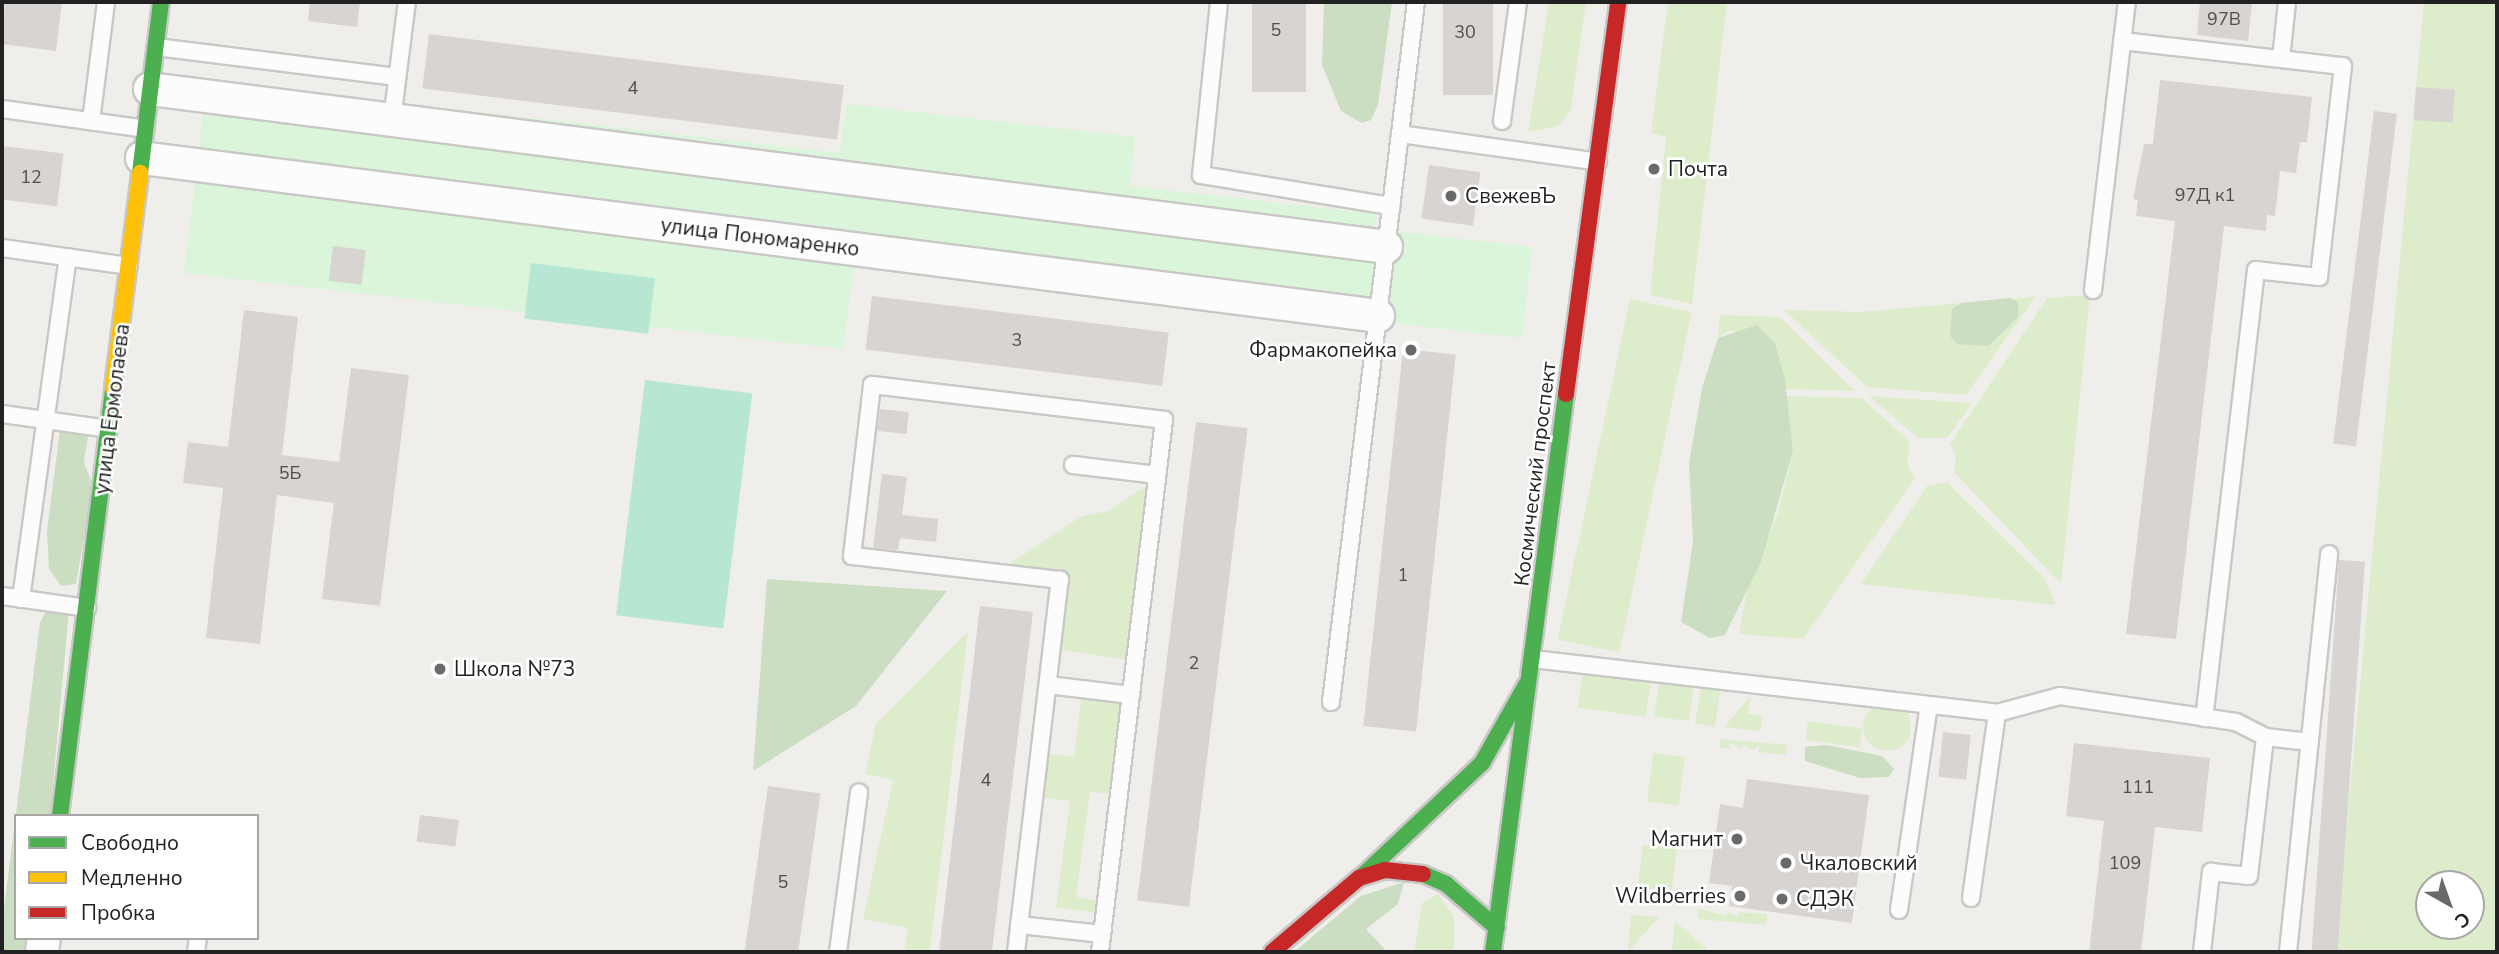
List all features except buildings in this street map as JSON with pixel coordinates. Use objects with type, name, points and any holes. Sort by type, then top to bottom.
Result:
[{"type":"main road","name":"улица Ермолаева","points":[[60,814],[88,608],[161,2]]},
{"type":"main road","name":"Космический проспект","points":[[1493,952],[1618,2]]},
{"type":"main road","points":[[1272,952],[1359,878],[1482,763],[1512,717],[1532,666]]},
{"type":"main road","points":[[1359,878],[1385,870],[1416,871],[1446,884],[1497,928]]},
{"type":"street","points":[[150,89],[1386,247]]},
{"type":"street","name":"улица Пономаренко","points":[[144,143],[1378,316]]},
{"type":"lane","points":[[91,121],[106,2]]},
{"type":"lane","points":[[391,120],[407,2]]},
{"type":"lane","points":[[1219,2],[1201,175],[1391,206]]},
{"type":"lane","points":[[1331,702],[1416,2]]},
{"type":"lane","points":[[1502,121],[1518,2]]},
{"type":"lane","points":[[2093,290],[2127,2]]},
{"type":"lane","points":[[2281,59],[2287,2]]},
{"type":"lane","points":[[2122,41],[2343,66],[2319,277],[2256,270],[2204,718]]},
{"type":"lane","points":[[156,47],[397,77]]},
{"type":"lane","points":[[2,109],[91,121],[144,143]]},
{"type":"lane","points":[[1400,134],[1598,162]]},
{"type":"lane","points":[[2,248],[129,266]]},
{"type":"lane","points":[[21,598],[68,257]]},
{"type":"lane","points":[[1016,952],[1060,580],[852,555],[872,385],[1164,420],[1100,952]]},
{"type":"lane","points":[[2,414],[109,429]]},
{"type":"lane","points":[[1073,465],[1157,475]]},
{"type":"lane","points":[[2288,952],[2329,554]]},
{"type":"lane","points":[[2,596],[88,608]]},
{"type":"lane","points":[[1532,666],[1997,713],[2060,696],[2236,722],[2265,737],[2310,741]]},
{"type":"lane","points":[[1048,685],[1131,695]]},
{"type":"lane","points":[[1899,910],[1929,705]]},
{"type":"lane","points":[[1971,898],[1997,713]]},
{"type":"lane","points":[[2202,952],[2211,872],[2249,876],[2265,737]]},
{"type":"lane","points":[[838,952],[859,792]]},
{"type":"lane","points":[[1019,925],[1102,934]]},
{"type":"green space","points":[[1324,2],[1392,2],[1378,105],[1371,120],[1362,123],[1341,111],[1322,65]]},
{"type":"green space","points":[[1549,2],[1586,2],[1571,109],[1558,126],[1528,132]]},
{"type":"green space","points":[[1668,2],[1727,2],[1692,304],[1650,295],[1666,137],[1651,133]]},
{"type":"green space","points":[[2424,2],[2497,2],[2497,952],[2335,952]]},
{"type":"green space","points":[[207,81],[840,153],[846,104],[1135,137],[1130,186],[1376,214],[1375,229],[1532,247],[1522,338],[854,261],[843,349],[184,273]]},
{"type":"green space","points":[[531,263],[655,278],[648,334],[524,319]]},
{"type":"green space","points":[[2090,295],[2061,584],[1954,472],[1956,456],[1950,444],[2047,298]]},
{"type":"green space","points":[[2036,296],[1966,395],[1867,387],[1784,310],[1861,312],[1961,303],[1952,309]]},
{"type":"green space","points":[[2010,298],[2018,302],[2018,317],[1988,346],[1957,344],[1950,336],[1952,309],[1961,303]]},
{"type":"green space","points":[[1630,299],[1692,312],[1619,652],[1558,639]]},
{"type":"green space","points":[[1720,315],[1780,317],[1854,391],[1785,389],[1785,379],[1731,330],[1718,338]]},
{"type":"green space","points":[[1757,325],[1775,343],[1785,379],[1793,451],[1761,562],[1725,635],[1710,638],[1681,622],[1693,542],[1689,463],[1702,388],[1718,338]]},
{"type":"green space","points":[[645,380],[752,393],[723,628],[616,615]]},
{"type":"green space","points":[[1786,396],[1862,398],[1910,442],[1907,464],[1915,478],[1803,639],[1739,634],[1749,581],[1778,514],[1793,451]]},
{"type":"green space","points":[[1869,396],[1972,403],[1947,438],[1918,438]]},
{"type":"green space","points":[[77,429],[88,437],[84,462],[93,486],[76,584],[61,586],[49,569],[47,531],[60,430]]},
{"type":"green space","points":[[1151,482],[1128,660],[1061,650],[1067,575],[1002,569],[1082,516],[1109,511]]},
{"type":"green space","points":[[1947,482],[2045,579],[2056,605],[1861,584],[1927,486]]},
{"type":"green space","points":[[767,579],[947,591],[856,706],[753,771]]},
{"type":"green space","points":[[48,608],[69,611],[50,814],[16,814],[40,623]]},
{"type":"green space","points":[[968,631],[930,952],[904,952],[908,928],[863,919],[893,780],[865,774],[876,724]]},
{"type":"green space","points":[[1583,669],[1651,679],[1646,717],[1578,708]]},
{"type":"green space","points":[[1659,679],[1694,683],[1689,721],[1654,717]]},
{"type":"green space","points":[[1701,686],[1721,689],[1715,727],[1695,724]]},
{"type":"green space","points":[[1082,693],[1127,698],[1114,794],[1090,792],[1076,897],[1101,901],[1099,913],[1056,907],[1070,801],[1038,797],[1043,753],[1074,757]]},
{"type":"green space","points":[[1750,697],[1748,714],[1763,716],[1760,731],[1724,727]]},
{"type":"green space","points":[[1887,703],[1904,710],[1911,727],[1904,744],[1887,751],[1870,744],[1863,727],[1870,710]]},
{"type":"green space","points":[[1808,721],[1862,729],[1860,747],[1805,740]]},
{"type":"green space","points":[[1720,739],[1787,745],[1786,755],[1759,752],[1759,745],[1753,750],[1743,744],[1742,749],[1730,743],[1730,749],[1719,747]]},
{"type":"green space","points":[[1826,745],[1882,756],[1894,769],[1889,777],[1860,778],[1805,761],[1805,747]]},
{"type":"green space","points":[[1653,753],[1685,757],[1679,806],[1647,802]]},
{"type":"green space","points":[[14,830],[14,940],[34,940],[32,952],[2,952],[2,925]]},
{"type":"green space","points":[[1643,845],[1677,849],[1672,891],[1638,887]]},
{"type":"green space","points":[[1404,882],[1398,904],[1366,929],[1387,952],[1294,952],[1361,896]]},
{"type":"green space","points":[[1438,894],[1454,916],[1454,947],[1450,952],[1414,952],[1422,903]]},
{"type":"green space","points":[[1698,908],[1726,916],[1727,912],[1738,917],[1739,912],[1767,914],[1766,925],[1698,919]]},
{"type":"green space","points":[[1631,915],[1659,917],[1628,952]]},
{"type":"green space","points":[[1675,921],[1710,952],[1672,952]]},
{"type":"traffic: fast","points":[[140,173],[161,2]]},
{"type":"traffic: fast","points":[[60,814],[113,388]]},
{"type":"traffic: fast","points":[[1493,952],[1566,394]]},
{"type":"traffic: fast","points":[[1360,878],[1482,763],[1526,685]]},
{"type":"traffic: fast","points":[[1423,874],[1446,884],[1497,928]]},
{"type":"traffic: slow","points":[[113,388],[140,173]]},
{"type":"traffic: jam","points":[[1566,394],[1618,2]]},
{"type":"traffic: jam","points":[[1272,952],[1359,878],[1385,870],[1423,874]]},
{"type":"place","name":"Почта","points":[[1654,169]]},
{"type":"place","name":"СвежевЪ","points":[[1451,196]]},
{"type":"place","name":"Фармакопейка","points":[[1411,350]]},
{"type":"place","name":"Школа №73","points":[[440,669]]},
{"type":"place","name":"Магнит","points":[[1737,839]]},
{"type":"place","name":"Чкаловский","points":[[1786,863]]},
{"type":"place","name":"Wildberries","points":[[1740,896]]},
{"type":"place","name":"СДЭК","points":[[1782,899]]}]
